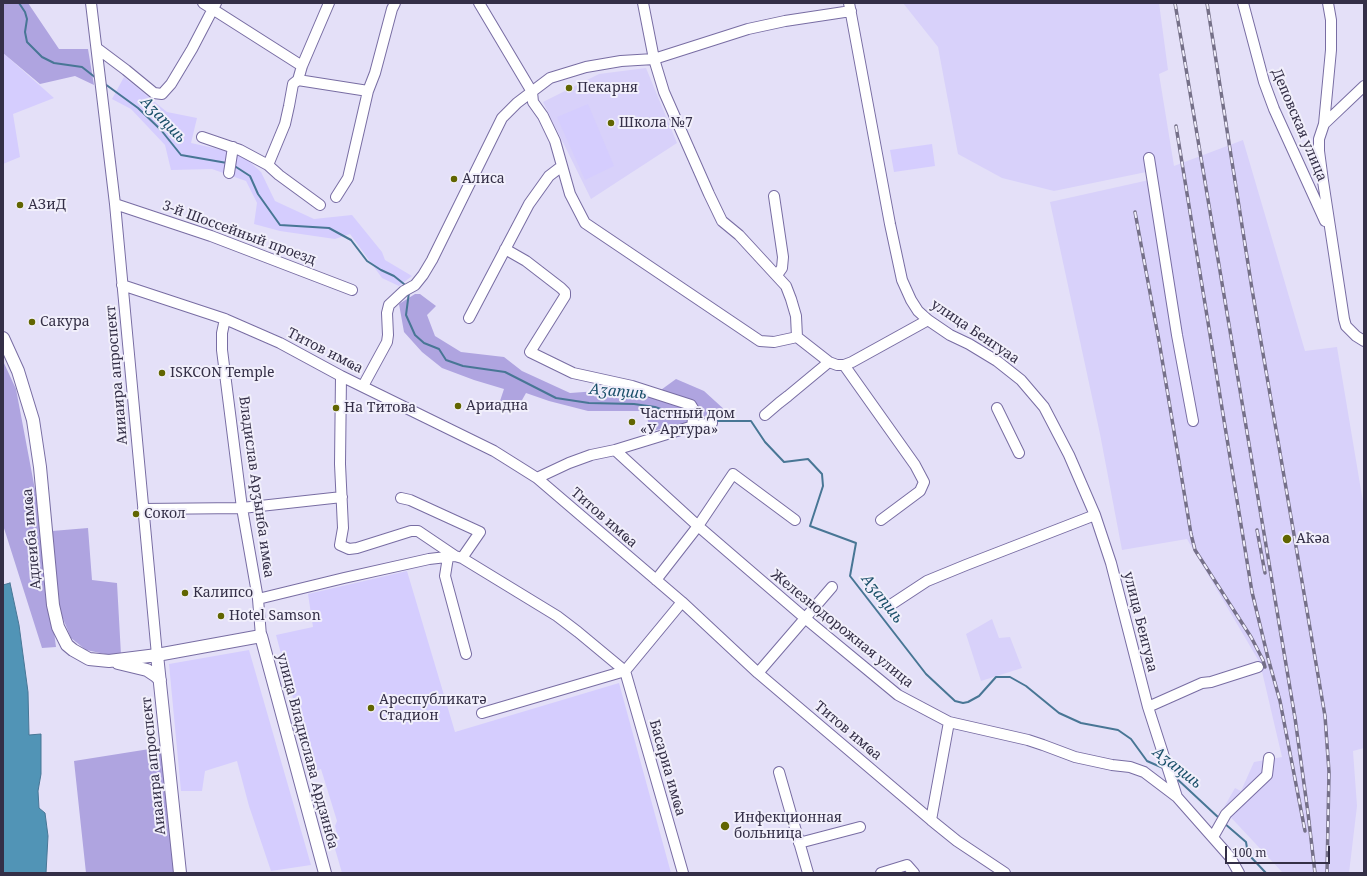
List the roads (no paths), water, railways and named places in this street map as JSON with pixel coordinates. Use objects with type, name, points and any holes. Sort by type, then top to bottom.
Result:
[{"type":"main road","name":"Адлеиба имҩа","points":[[3,338],[18,371],[33,420],[40,467],[55,619],[67,645],[89,659],[109,661],[157,655],[261,636]]},
{"type":"main road","name":"улица Владислава Ардзинба","points":[[261,636],[325,873]]},
{"type":"main road","name":"Аиааира апроспект","points":[[157,655],[180,873]]},
{"type":"main road","points":[[109,661],[146,670],[160,680]]},
{"type":"street","name":"Аииаира апроспект","points":[[91,3],[98,49],[99,70],[115,204],[157,655]]},
{"type":"street","points":[[203,3],[215,6],[302,66]]},
{"type":"street","points":[[268,165],[285,124],[293,84],[298,80],[302,66],[329,3]]},
{"type":"street","points":[[336,197],[348,178],[368,91],[375,73],[392,9],[395,3]]},
{"type":"street","points":[[479,3],[532,92],[533,102],[543,116],[555,141],[570,194],[585,222],[760,341],[774,342],[797,337],[830,362],[837,365],[844,365],[852,362],[928,320]]},
{"type":"street","points":[[643,3],[654,59],[664,92],[709,194],[722,221],[739,235],[786,286],[792,299],[796,316],[797,337]]},
{"type":"street","name":"Деповская улица","points":[[1243,3],[1264,82],[1274,109],[1330,232]]},
{"type":"street","points":[[1328,3],[1332,32],[1324,124],[1319,139],[1320,151],[1330,232],[1344,319],[1346,326],[1356,336],[1364,341]]},
{"type":"street","points":[[98,49],[154,93],[162,94],[171,84],[215,6]]},
{"type":"street","points":[[363,386],[387,342],[387,313],[389,306],[404,291],[415,285],[432,260],[502,118],[508,111],[532,92],[550,78],[586,67],[621,60],[654,59],[748,29],[850,7]]},
{"type":"street","name":"улица Беигуаа","points":[[850,7],[890,224],[902,280],[918,311],[950,335],[969,344],[997,361],[1021,380],[1044,407],[1055,426],[1095,515],[1111,563],[1148,707],[1177,797]]},
{"type":"street","points":[[298,80],[368,91]]},
{"type":"street","points":[[1324,124],[1364,86]]},
{"type":"street","points":[[202,138],[233,147],[268,165],[279,175],[320,205]]},
{"type":"street","points":[[229,173],[233,147]]},
{"type":"street","points":[[1149,158],[1176,327],[1193,421]]},
{"type":"street","points":[[469,318],[529,204],[549,176],[562,166]]},
{"type":"street","points":[[774,196],[783,257],[782,268],[777,275]]},
{"type":"street","name":"3-й Шоссейный проезд","points":[[115,204],[211,236],[352,290]]},
{"type":"street","points":[[505,249],[526,261],[562,288],[565,292],[565,296],[530,352],[573,373],[632,386],[691,405],[694,410],[693,421]]},
{"type":"street","name":"Титов имҩа","points":[[122,285],[225,319],[280,343],[341,376],[494,450],[537,478],[682,602],[758,673],[931,820],[1000,872]]},
{"type":"street","name":"Владислав Арӡынба имҩа","points":[[225,319],[222,333],[222,350],[242,508],[258,599],[261,636]]},
{"type":"street","points":[[765,415],[830,362]]},
{"type":"street","points":[[844,365],[915,465],[924,482],[920,491],[881,520]]},
{"type":"street","points":[[341,376],[340,464],[343,528],[340,545],[349,549],[357,548],[411,531],[418,531],[455,557],[556,616],[578,632],[625,671]]},
{"type":"street","points":[[997,408],[1019,453]]},
{"type":"street","points":[[537,478],[569,462],[591,455],[615,450],[693,421],[712,423]]},
{"type":"street","name":"Железнодорожная улица","points":[[615,450],[698,526],[806,619],[898,695],[949,722],[1028,740],[1075,757],[1112,765],[1130,767],[1144,772],[1177,797]]},
{"type":"street","points":[[656,580],[698,526],[733,474],[795,520]]},
{"type":"street","points":[[143,509],[242,508],[342,497]]},
{"type":"street","points":[[401,498],[410,500],[480,532],[455,557],[445,576],[466,654]]},
{"type":"street","points":[[892,604],[927,581],[1095,515]]},
{"type":"street","points":[[258,599],[429,559],[455,557]]},
{"type":"street","points":[[758,673],[806,619],[832,586]]},
{"type":"street","points":[[482,713],[625,671],[682,602]]},
{"type":"street","points":[[1148,707],[1202,683],[1211,682],[1258,667]]},
{"type":"street","name":"Басариа имҩа","points":[[625,671],[683,873]]},
{"type":"street","points":[[931,820],[949,722]]},
{"type":"street","points":[[1214,833],[1226,814],[1267,775],[1269,758]]},
{"type":"street","points":[[779,772],[808,873]]},
{"type":"street","points":[[1177,797],[1214,833],[1240,873]]},
{"type":"street","points":[[799,843],[860,827]]},
{"type":"street","points":[[881,873],[907,865],[914,873]]},
{"type":"water","points":[[10,583],[19,625],[28,692],[29,735],[41,734],[41,774],[38,791],[39,808],[45,813],[48,836],[46,873],[3,873],[3,585]]},
{"type":"waterway","name":"Аӡаԥшь","points":[[19,3],[25,12],[27,19],[25,32],[27,42],[42,57],[54,63],[82,67],[96,78]]},
{"type":"waterway","name":"Аӡаԥшь","points":[[105,84],[138,108],[161,130],[181,155],[227,163]]},
{"type":"waterway","name":"Аӡаԥшь","points":[[233,165],[250,176],[258,194],[280,225],[329,228],[351,240],[367,261],[394,276],[406,287]]},
{"type":"waterway","name":"Аӡаԥшь","points":[[409,292],[406,315],[415,335],[424,343],[439,349],[446,360],[463,366],[505,372],[556,398],[589,403],[634,404],[655,407],[678,415],[690,417]]},
{"type":"waterway","name":"Аӡаԥшь","points":[[714,421],[751,421],[765,442],[784,462],[808,459],[822,474],[823,486],[810,526],[856,543],[850,576],[926,674],[955,701],[963,703],[968,702],[979,696],[996,677],[1010,677],[1026,686],[1059,713],[1081,723],[1118,730],[1131,739],[1147,761],[1163,768]]},
{"type":"waterway","name":"Аӡаԥшь","points":[[1175,777],[1220,819]]},
{"type":"waterway","name":"Аӡаԥшь","points":[[1224,823],[1246,842],[1248,854],[1266,873]]},
{"type":"railway","points":[[1175,3],[1295,718],[1315,873]]},
{"type":"railway","points":[[1207,3],[1252,289],[1325,716],[1329,772],[1327,873]]},
{"type":"railway","points":[[1176,126],[1252,592],[1280,701],[1305,831]]},
{"type":"railway","points":[[1135,212],[1195,550],[1251,637],[1265,667]]},
{"type":"railway","points":[[1257,530],[1265,573]]},
{"type":"place","name":"Пекарня","points":[[569,88]]},
{"type":"place","name":"Школа №7","points":[[611,123]]},
{"type":"place","name":"Алиса","points":[[454,179]]},
{"type":"place","name":"АЗиД","points":[[20,205]]},
{"type":"place","name":"Сакура","points":[[32,322]]},
{"type":"place","name":"ISKCON Temple","points":[[162,373]]},
{"type":"place","name":"Ариадна","points":[[458,406]]},
{"type":"place","name":"На Титова","points":[[336,408]]},
{"type":"place","name":"Частный дом «У Артура»","points":[[632,422]]},
{"type":"place","name":"Сокол","points":[[136,514]]},
{"type":"place","name":"Аҟəа","points":[[1287,539]]},
{"type":"place","name":"Калипсо","points":[[185,593]]},
{"type":"place","name":"Hotel Samson","points":[[221,616]]},
{"type":"place","name":"Ареспубликатә Стадион","points":[[371,708]]},
{"type":"place","name":"Инфекционная больница","points":[[725,826]]}]
